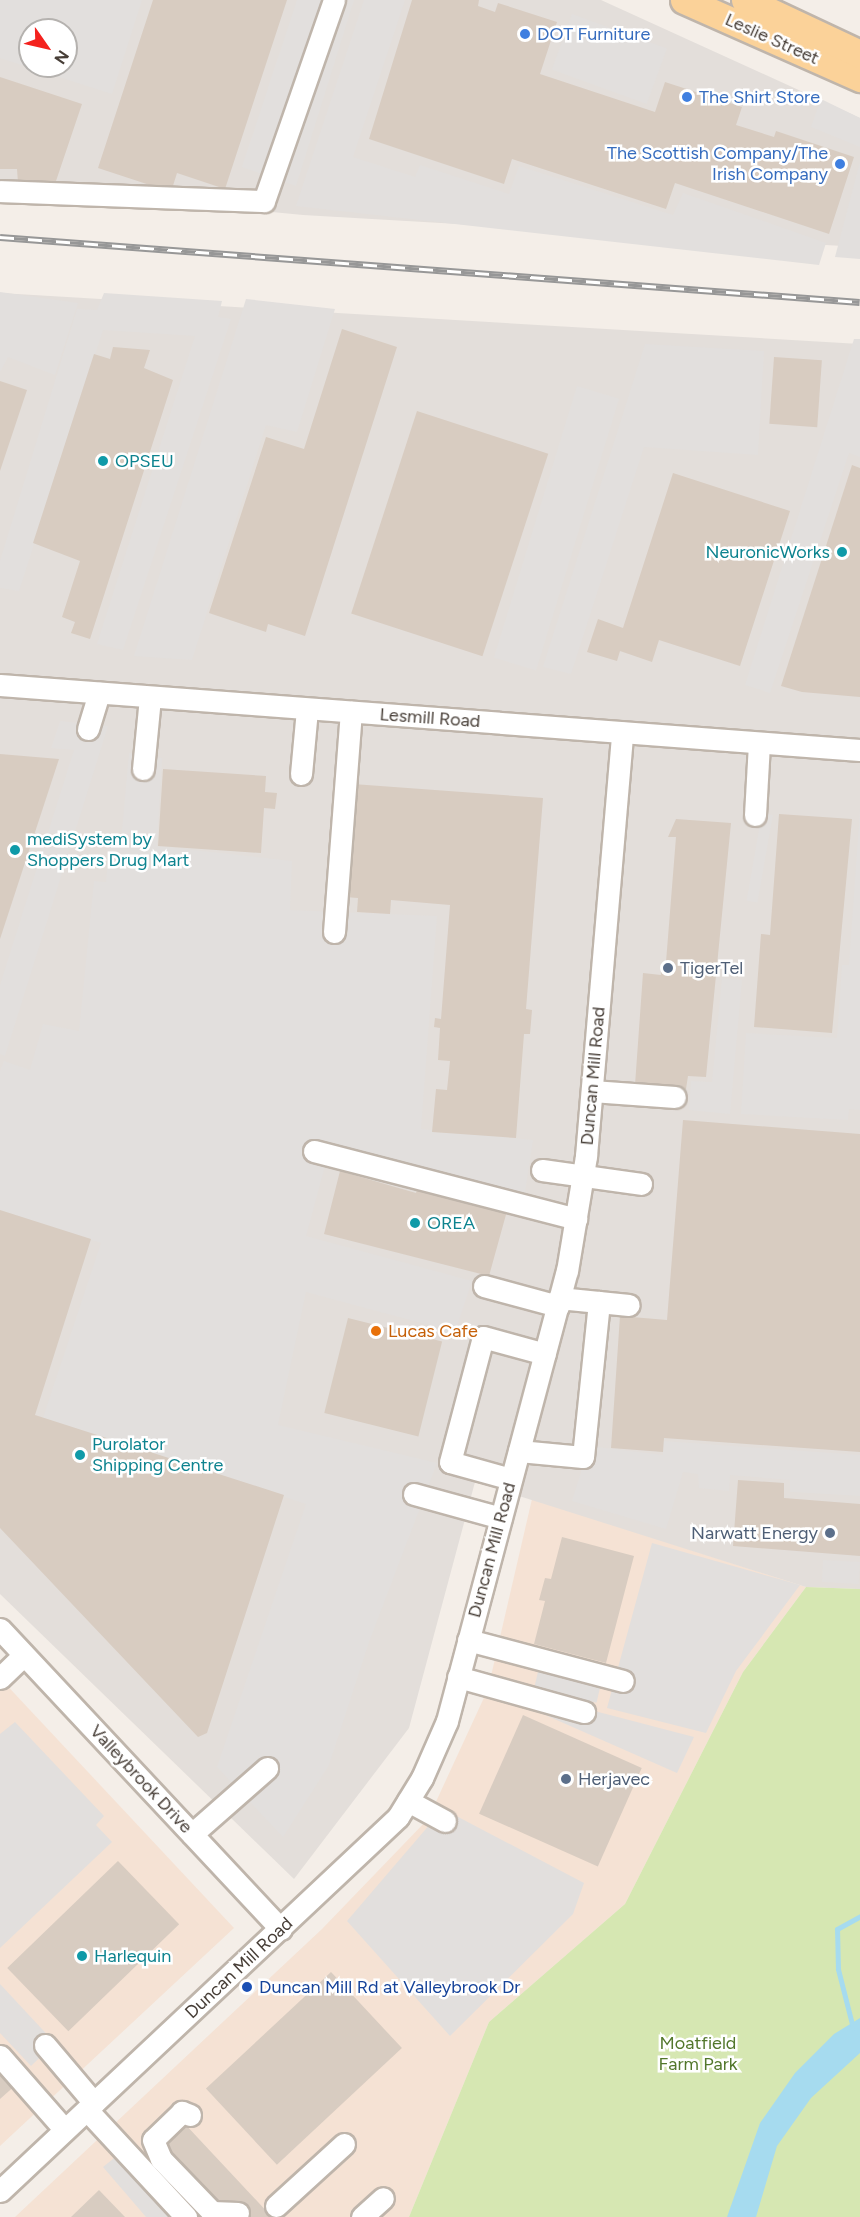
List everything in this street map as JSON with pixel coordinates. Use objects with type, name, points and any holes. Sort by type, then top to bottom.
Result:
[{"type":"main road","name":"Leslie Street","points":[[684,0],[860,78]]},
{"type":"main road","name":"Leslie Street","points":[[745,0],[860,54]]},
{"type":"street","points":[[0,191],[264,201],[334,0]]},
{"type":"street","name":"Lesmill Road","points":[[0,686],[860,750]]},
{"type":"street","points":[[88,729],[99,693]]},
{"type":"street","points":[[143,769],[150,698]]},
{"type":"street","points":[[301,774],[307,709]]},
{"type":"street","points":[[334,932],[351,712]]},
{"type":"street","name":"Duncan Mill Road","points":[[0,2191],[365,1852],[408,1801],[447,1721],[545,1354],[583,1179],[622,732]]},
{"type":"street","points":[[755,815],[759,743]]},
{"type":"street","points":[[592,1091],[675,1096]]},
{"type":"street","points":[[314,1151],[576,1218]]},
{"type":"street","points":[[542,1170],[583,1179],[641,1184]]},
{"type":"street","points":[[484,1286],[558,1302],[629,1305]]},
{"type":"street","points":[[519,1451],[583,1457],[598,1302]]},
{"type":"street","points":[[511,1479],[450,1462],[483,1337],[545,1354]]},
{"type":"street","points":[[414,1494],[501,1518]]},
{"type":"street","name":"Valleybrook Drive","points":[[0,1629],[281,1929]]},
{"type":"street","points":[[468,1640],[623,1681]]},
{"type":"street","points":[[0,1678],[24,1655]]},
{"type":"street","points":[[458,1677],[584,1712]]},
{"type":"street","points":[[192,1834],[267,1768]]},
{"type":"street","points":[[408,1801],[445,1821]]},
{"type":"street","points":[[45,2045],[90,2106],[186,2217]]},
{"type":"street","points":[[0,2056],[65,2130]]},
{"type":"street","points":[[190,2115],[182,2112],[153,2140],[161,2159],[212,2212],[238,2213]]},
{"type":"street","points":[[276,2206],[344,2144]]},
{"type":"street","points":[[362,2217],[382,2198]]},
{"type":"shaded area","points":[[0,0],[601,0],[860,118],[860,247],[303,215],[0,186]]},
{"type":"shaded area","points":[[0,0],[142,0],[112,94],[62,78],[78,78],[78,18],[18,18],[18,64],[0,58]]},
{"type":"shaded area","points":[[297,0],[354,0],[296,186],[242,167]]},
{"type":"shaded area","points":[[364,0],[405,0],[353,157],[415,177],[420,165],[509,194],[519,166],[673,215],[683,193],[826,243],[819,265],[296,206]]},
{"type":"shaded area","points":[[572,14],[667,49],[647,104],[552,69]]},
{"type":"shaded area","points":[[821,99],[860,118],[860,147],[811,127]]},
{"type":"shaded area","points":[[860,162],[860,259],[835,257]]},
{"type":"shaded area","points":[[0,292],[78,303],[55,375],[8,357],[0,372]]},
{"type":"shaded area","points":[[0,293],[860,344],[860,1589],[806,1587],[475,1482],[409,1728],[294,1879],[0,1594]]},
{"type":"shaded area","points":[[104,293],[222,301],[218,317],[231,319],[123,650],[97,644],[195,336],[103,330],[19,591],[0,588],[0,561],[77,309],[97,310]]},
{"type":"shaded area","points":[[246,299],[335,309],[297,432],[266,425],[192,660],[134,656]]},
{"type":"shaded area","points":[[854,339],[860,339],[860,457],[849,453],[770,693],[745,685]]},
{"type":"shaded area","points":[[645,344],[764,351],[758,455],[644,447],[571,674],[543,667]]},
{"type":"shaded area","points":[[577,386],[619,399],[536,670],[494,658]]},
{"type":"shaded area","points":[[60,721],[108,726],[5,1056],[0,1054],[0,985],[74,750],[51,748]]},
{"type":"shaded area","points":[[129,753],[162,758],[157,846],[292,861],[290,910],[437,916],[421,1129],[533,1140],[524,1199],[328,1155],[306,1236],[472,1281],[455,1332],[306,1292],[278,1425],[437,1463],[369,1642],[329,1765],[283,1837],[217,1767],[306,1504],[43,1418],[101,1243],[0,1211],[0,1071],[4,1061],[30,1070],[43,1024],[79,1031],[94,881],[106,882],[110,841],[121,842]]},
{"type":"shaded area","points":[[860,809],[860,1110],[849,1109],[848,1120],[741,1114],[746,1033],[837,1038],[842,965],[849,965]]},
{"type":"shaded area","points":[[762,813],[773,815],[757,903],[747,901]]},
{"type":"shaded area","points":[[722,978],[742,980],[730,1114],[689,1110],[691,1081],[712,1082]]},
{"type":"shaded area","points":[[663,1441],[860,1455],[860,1496],[790,1492],[790,1480],[730,1475],[729,1491],[699,1488],[698,1474],[683,1472],[666,1529],[572,1501],[589,1446],[663,1455]]},
{"type":"shaded area","points":[[532,1499],[806,1587],[743,1672],[625,1904],[489,2022],[409,2217],[15,2217],[322,1929],[428,1819],[488,1689]]},
{"type":"shaded area","points":[[652,1543],[800,1585],[736,1671],[706,1733],[607,1708]]},
{"type":"shaded area","points":[[823,1560],[860,1562],[859,1584],[822,1582]]},
{"type":"shaded area","points":[[540,1663],[602,1677],[597,1703],[534,1688]]},
{"type":"shaded area","points":[[0,1678],[234,1928],[0,2146]]},
{"type":"shaded area","points":[[522,1692],[694,1737],[677,1773],[518,1703]]},
{"type":"shaded area","points":[[15,1722],[104,1816],[96,1825],[112,1842],[0,1948],[0,1734]]},
{"type":"shaded area","points":[[443,1809],[584,1883],[573,1914],[450,2036],[347,1921]]},
{"type":"shaded area","points":[[0,1984],[55,2043],[31,2066],[0,2033]]},
{"type":"shaded area","points":[[128,2147],[192,2217],[146,2217],[103,2167]]},
{"type":"green space","name":"Moatfield Farm Park","points":[[806,1587],[860,1589],[860,2217],[409,2217],[489,2022],[625,1904],[743,1672]]},
{"type":"water","points":[[860,2018],[860,2053],[811,2098],[777,2146],[756,2217],[727,2217],[760,2123],[795,2073],[834,2034]]},
{"type":"building","points":[[153,0],[287,0],[225,189],[177,173],[171,192],[98,168]]},
{"type":"building","points":[[412,0],[479,0],[478,6],[495,12],[498,3],[557,22],[540,74],[655,112],[665,82],[742,107],[736,125],[774,137],[776,131],[854,157],[829,234],[675,183],[666,209],[512,159],[504,184],[369,139]]},
{"type":"building","points":[[0,77],[82,104],[56,181],[18,183],[17,169],[0,169]]},
{"type":"building","points":[[342,329],[397,347],[305,636],[268,624],[266,632],[209,613],[266,437],[304,449]]},
{"type":"building","name":"OPSEU","points":[[113,347],[150,350],[144,368],[173,380],[90,639],[71,633],[75,622],[62,617],[80,561],[33,543],[94,354],[110,359]]},
{"type":"building","points":[[774,357],[822,360],[817,427],[769,424]]},
{"type":"building","points":[[0,381],[27,390],[0,471]]},
{"type":"building","points":[[417,411],[548,454],[482,656],[351,614]]},
{"type":"building","name":"NeuronicWorks","points":[[852,465],[860,468],[860,697],[802,692],[781,686]]},
{"type":"building","points":[[673,473],[790,511],[740,666],[659,640],[652,662],[620,651],[617,661],[587,652],[598,619],[623,628]]},
{"type":"building","name":"mediSystem by Shoppers Drug Mart","points":[[0,754],[59,759],[0,939]]},
{"type":"building","points":[[163,769],[266,776],[265,792],[277,793],[275,809],[264,808],[261,853],[158,846]]},
{"type":"building","points":[[353,784],[543,798],[526,1009],[532,1010],[530,1034],[524,1034],[516,1138],[432,1132],[436,1089],[447,1090],[450,1061],[438,1060],[440,1028],[434,1027],[435,1018],[441,1019],[450,905],[391,900],[390,914],[357,912],[358,898],[345,897]]},
{"type":"building","points":[[779,814],[852,819],[832,1033],[754,1027],[761,934],[770,935]]},
{"type":"building","points":[[676,819],[731,823],[706,1077],[688,1076],[686,1089],[635,1085],[643,973],[661,975],[662,962],[666,962],[676,837],[668,837]]},
{"type":"building","points":[[683,1120],[860,1134],[860,1452],[664,1438],[663,1452],[611,1448],[620,1316],[667,1320]]},
{"type":"building","name":"OREA","points":[[340,1171],[416,1193],[418,1187],[507,1211],[489,1276],[324,1234]]},
{"type":"building","name":"Purolator Shipping Centre","points":[[0,1210],[91,1239],[35,1415],[284,1495],[207,1733],[198,1737],[0,1528]]},
{"type":"building","points":[[348,1318],[442,1341],[418,1437],[324,1413]]},
{"type":"building","points":[[738,1480],[784,1483],[784,1498],[860,1504],[860,1556],[733,1546]]},
{"type":"building","points":[[562,1537],[634,1556],[606,1663],[534,1644],[545,1601],[539,1600],[545,1578],[551,1579]]},
{"type":"building","points":[[523,1715],[642,1768],[598,1867],[479,1814]]},
{"type":"building","name":"Harlequin","points":[[118,1861],[179,1924],[68,2031],[7,1968]]},
{"type":"building","points":[[331,1972],[402,2048],[277,2165],[206,2089]]},
{"type":"building","points":[[0,2064],[18,2083],[0,2099]]},
{"type":"building","points":[[184,2123],[272,2217],[211,2217],[161,2150],[184,2129]]},
{"type":"building","points":[[99,2190],[125,2217],[71,2217]]},
{"type":"waterway","points":[[853,2028],[838,1969],[837,1929],[860,1916]]},
{"type":"railway","points":[[0,237],[860,302]]},
{"type":"place","name":"DOT Furniture","points":[[525,34]]},
{"type":"place","name":"The Shirt Store","points":[[687,97]]},
{"type":"place","name":"The Scottish Company/The Irish Company","points":[[840,164]]},
{"type":"place","name":"OPSEU","points":[[103,461]]},
{"type":"place","name":"NeuronicWorks","points":[[842,552]]},
{"type":"place","name":"mediSystem by Shoppers Drug Mart","points":[[15,850]]},
{"type":"place","name":"TigerTel","points":[[668,968]]},
{"type":"place","name":"OREA","points":[[415,1223]]},
{"type":"place","name":"Lucas Cafe","points":[[376,1331]]},
{"type":"place","name":"Purolator Shipping Centre","points":[[80,1455]]},
{"type":"place","name":"Narwatt Energy","points":[[830,1533]]},
{"type":"place","name":"Herjavec","points":[[566,1779]]},
{"type":"place","name":"Harlequin","points":[[82,1956]]},
{"type":"place","name":"Duncan Mill Rd at Valleybrook Dr","points":[[247,1987]]}]
